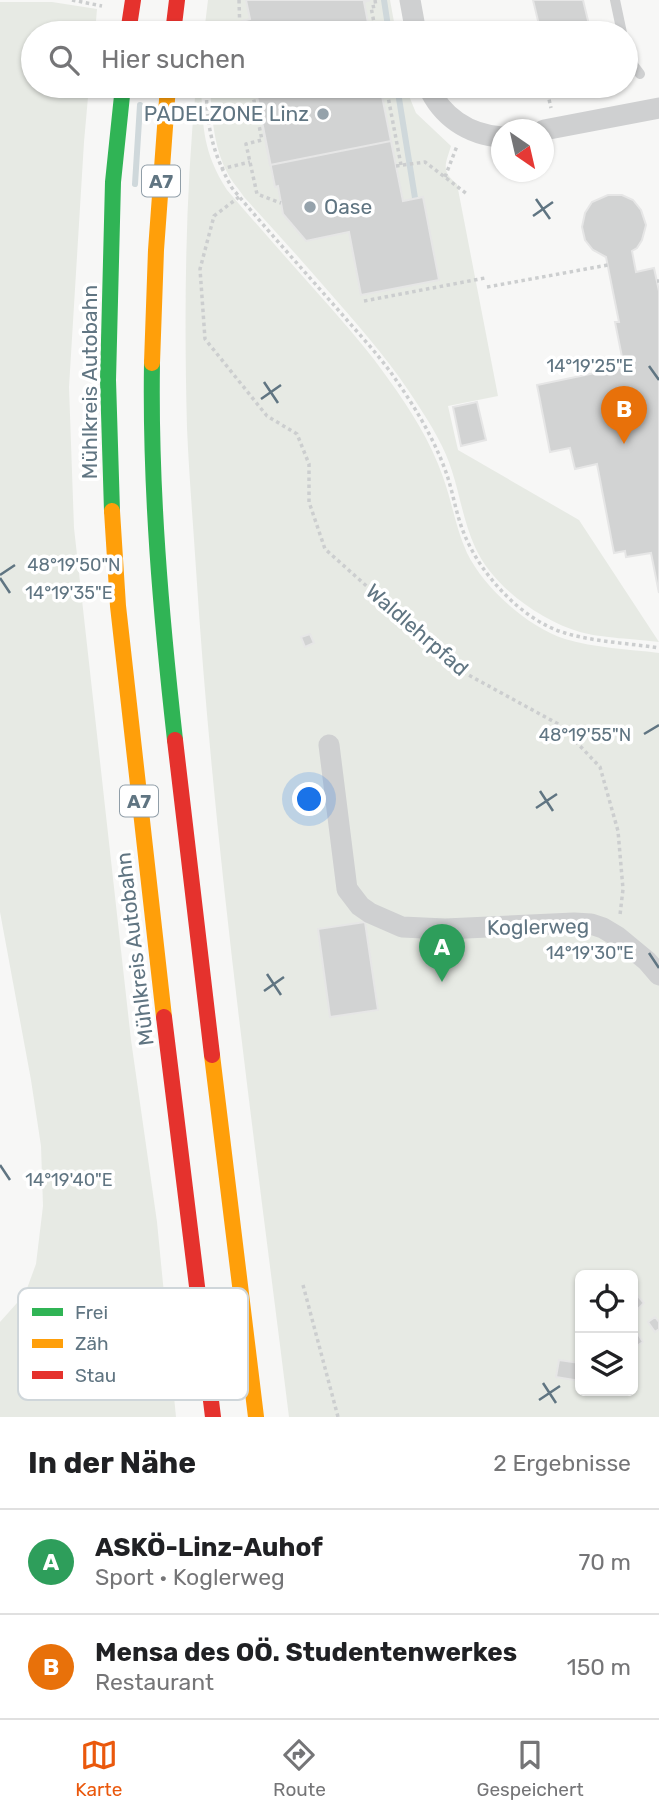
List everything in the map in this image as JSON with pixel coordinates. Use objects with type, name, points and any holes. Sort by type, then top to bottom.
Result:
[{"type":"highway","points":[[130,21],[133,0]]},
{"type":"highway","points":[[174,21],[177,0]]},
{"type":"highway","name":"Mühlkreis Autobahn","points":[[122,98],[113,182],[108,380],[118,606],[153,932],[197,1288]]},
{"type":"highway","name":"A7","points":[[167,98],[152,342],[154,488],[165,645],[179,781],[240,1288]]},
{"type":"highway","name":"A7","points":[[248,1351],[256,1417]]},
{"type":"street","points":[[410,0],[414,21]]},
{"type":"street","points":[[435,98],[442,109],[456,122],[472,131],[491,136]]},
{"type":"street","points":[[554,120],[659,108]]},
{"type":"street","name":"Koglerweg","points":[[329,745],[347,889],[359,906],[402,927],[419,929],[591,924],[618,937],[647,961],[659,975]]},
{"type":"lane","points":[[615,0],[619,21]]},
{"type":"path","points":[[239,0],[240,21]]},
{"type":"path","points":[[374,21],[371,7],[376,6],[375,0]]},
{"type":"path","points":[[206,98],[212,145],[232,188],[393,376],[436,448],[463,532],[487,575],[503,594],[545,624],[564,632],[659,648]]},
{"type":"path","points":[[253,98],[262,140],[246,144],[257,194],[281,203]]},
{"type":"path","points":[[388,98],[400,165],[425,162],[467,194]]},
{"type":"path","points":[[547,98],[548,119]]},
{"type":"path","points":[[445,177],[458,143]]},
{"type":"path","points":[[221,169],[250,162]]},
{"type":"path","name":"Waldlehrpfad","points":[[239,197],[214,216],[200,269],[205,339],[267,416],[297,434],[309,464],[309,502],[325,549],[463,672],[560,725],[600,767],[618,831],[623,889],[618,937]]},
{"type":"path","points":[[487,287],[608,265]]},
{"type":"path","points":[[364,301],[485,278]]},
{"type":"path","points":[[303,1285],[338,1417]]},
{"type":"shaded area","points":[[208,0],[390,0],[394,21],[205,21]]},
{"type":"shaded area","points":[[0,2],[52,2],[97,9],[96,21],[21,21],[21,98],[88,98],[69,387],[74,528],[131,1040],[157,1222],[163,1288],[27,1288],[36,1264],[43,1206],[41,1146],[0,912]]},
{"type":"shaded area","points":[[195,98],[202,98],[209,152],[227,190],[365,348],[405,402],[438,464],[467,553],[484,580],[522,616],[565,639],[659,653],[659,964],[603,935],[659,984],[659,1417],[289,1417],[236,994],[213,782],[187,428],[186,257]]},
{"type":"shaded area","points":[[211,98],[410,98],[416,113],[451,146],[446,171],[457,184],[498,396],[448,406],[458,450],[579,520],[659,642],[598,636],[565,627],[534,611],[493,575],[471,538],[452,471],[433,429],[409,391],[369,338],[244,197],[223,163]]},
{"type":"shaded area","points":[[18,1302],[18,1400],[174,1400],[176,1417],[0,1417],[0,1322]]},
{"type":"building","points":[[246,0],[370,0],[364,2],[368,21],[242,21],[250,19]]},
{"type":"building","points":[[246,0],[370,0],[364,2],[368,21],[242,21],[250,19]]},
{"type":"building","points":[[533,0],[583,0],[588,21],[538,21]]},
{"type":"building","points":[[257,98],[382,98],[403,201],[423,197],[439,280],[361,295],[349,232],[306,241],[283,214],[278,186],[275,187]]},
{"type":"building","name":"PADELZONE Linz","points":[[257,98],[382,98],[391,141],[270,165]]},
{"type":"building","points":[[608,195],[622,195],[633,200],[641,210],[646,225],[642,240],[632,251],[636,272],[654,268],[659,291],[659,593],[651,553],[626,557],[625,551],[614,553],[597,464],[575,469],[570,448],[550,452],[537,385],[624,367],[615,322],[619,322],[606,257],[593,250],[585,240],[582,227],[585,213],[592,202]]},
{"type":"building","points":[[477,402],[486,440],[461,446],[453,407]]},
{"type":"building","points":[[310,634],[314,643],[305,647],[301,637]]},
{"type":"building","points":[[365,922],[378,1010],[330,1017],[318,929]]},
{"type":"building","points":[[638,1296],[644,1303],[638,1309]]},
{"type":"building","points":[[655,1317],[659,1322],[659,1329],[655,1332],[648,1322]]},
{"type":"building","points":[[559,1360],[575,1362],[575,1380],[556,1377]]},
{"type":"waterway","points":[[384,0],[387,21]]},
{"type":"waterway","points":[[399,98],[415,198]]},
{"type":"waterway","points":[[135,184],[140,105]]},
{"type":"traffic: fast","points":[[112,511],[108,380],[113,182],[122,98]]},
{"type":"traffic: fast","points":[[152,363],[158,552],[175,740]]},
{"type":"traffic: slow","points":[[152,363],[156,250],[167,98]]},
{"type":"traffic: slow","points":[[112,511],[118,606],[164,1017]]},
{"type":"traffic: slow","points":[[212,1055],[240,1288]]},
{"type":"traffic: slow","points":[[248,1351],[256,1417]]},
{"type":"traffic: jam","points":[[130,21],[133,0]]},
{"type":"traffic: jam","points":[[174,21],[177,0]]},
{"type":"traffic: jam","points":[[175,740],[212,1055]]},
{"type":"traffic: jam","points":[[164,1017],[197,1288]]},
{"type":"traffic: jam","points":[[211,1400],[213,1417]]},
{"type":"place","name":"PADELZONE Linz","points":[[323,114]]},
{"type":"place","name":"Oase","points":[[310,207]]},
{"type":"place","name":"Mensa des OÖ. Studentenwerkes","points":[[624,444]]},
{"type":"place","name":"ASKÖ-Linz-Auhof","points":[[442,982]]}]
